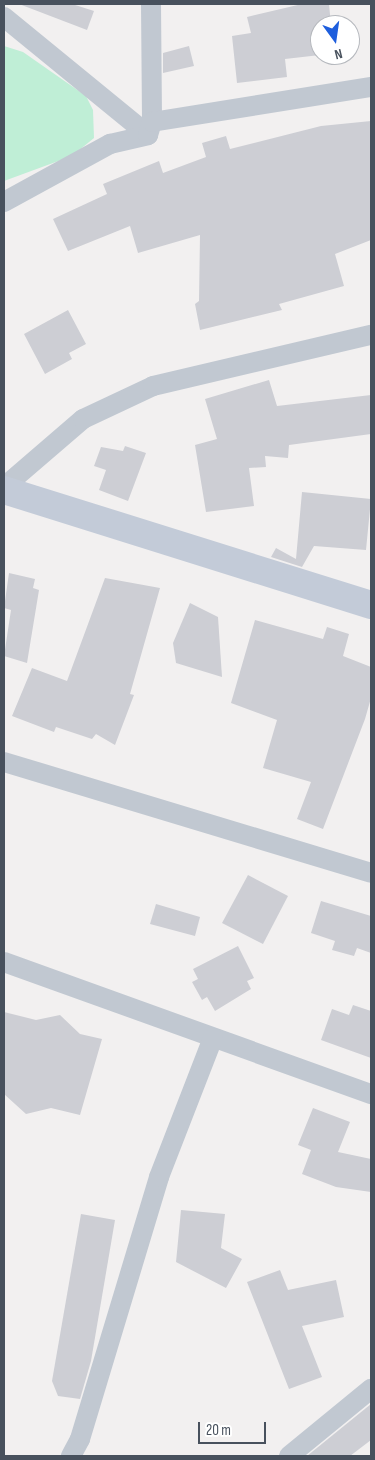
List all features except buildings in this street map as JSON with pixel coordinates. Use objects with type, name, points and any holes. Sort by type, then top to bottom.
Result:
[{"type":"street","points":[[150,128],[151,4]]},
{"type":"street","points":[[4,17],[150,128]]},
{"type":"street","points":[[4,202],[110,144],[150,128],[371,87]]},
{"type":"street","points":[[4,488],[83,419],[153,386],[371,335]]},
{"type":"street","points":[[4,488],[371,605]]},
{"type":"street","points":[[4,762],[371,873]]},
{"type":"street","points":[[4,962],[371,1094]]},
{"type":"street","points":[[71,1456],[80,1438],[159,1177],[213,1038]]},
{"type":"street","points":[[290,1456],[371,1389]]},
{"type":"green space","points":[[4,46],[23,52],[86,96],[93,110],[94,138],[72,156],[4,181]]}]
